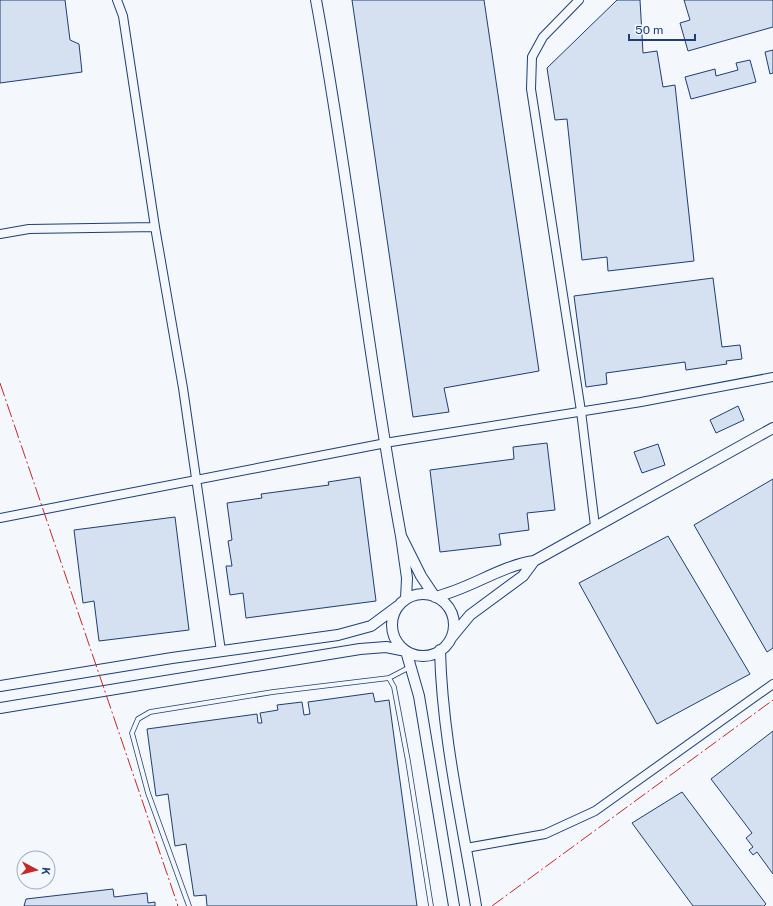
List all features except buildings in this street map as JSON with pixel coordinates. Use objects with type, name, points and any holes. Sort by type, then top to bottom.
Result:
[{"type":"street","points":[[117,0],[123,16],[155,227],[183,388],[221,651]]},
{"type":"street","points":[[316,0],[356,249],[384,443],[407,578],[402,603],[394,615],[393,630],[398,644],[406,651],[419,696],[454,906]]},
{"type":"street","points":[[579,0],[543,37],[532,57],[531,89],[580,411],[595,526]]},
{"type":"street","points":[[0,234],[29,229],[155,227]]},
{"type":"street","points":[[0,518],[384,443],[580,411],[773,376]]},
{"type":"street","points":[[435,597],[455,592],[519,563],[534,561],[773,428]]},
{"type":"street","points":[[401,536],[421,576],[435,597]]},
{"type":"street","points":[[0,708],[360,649],[386,647],[406,651],[415,655],[425,656],[440,650],[470,615],[523,576],[534,561]]},
{"type":"street","points":[[0,686],[221,651],[338,636],[371,626],[415,595],[425,594],[444,602],[450,610],[453,625],[450,640]]},
{"type":"street","points":[[440,650],[444,722],[476,906]]},
{"type":"street","points":[[466,848],[545,834],[595,811],[773,684]]},
{"type":"lane","points":[[189,906],[148,793],[132,733],[138,719],[150,712],[273,692],[389,678],[410,666]]},
{"type":"lane","points":[[389,678],[394,687],[408,761],[431,906]]},
{"type":"power","points":[[0,383],[178,906]]},
{"type":"power","points":[[492,906],[773,700]]}]
